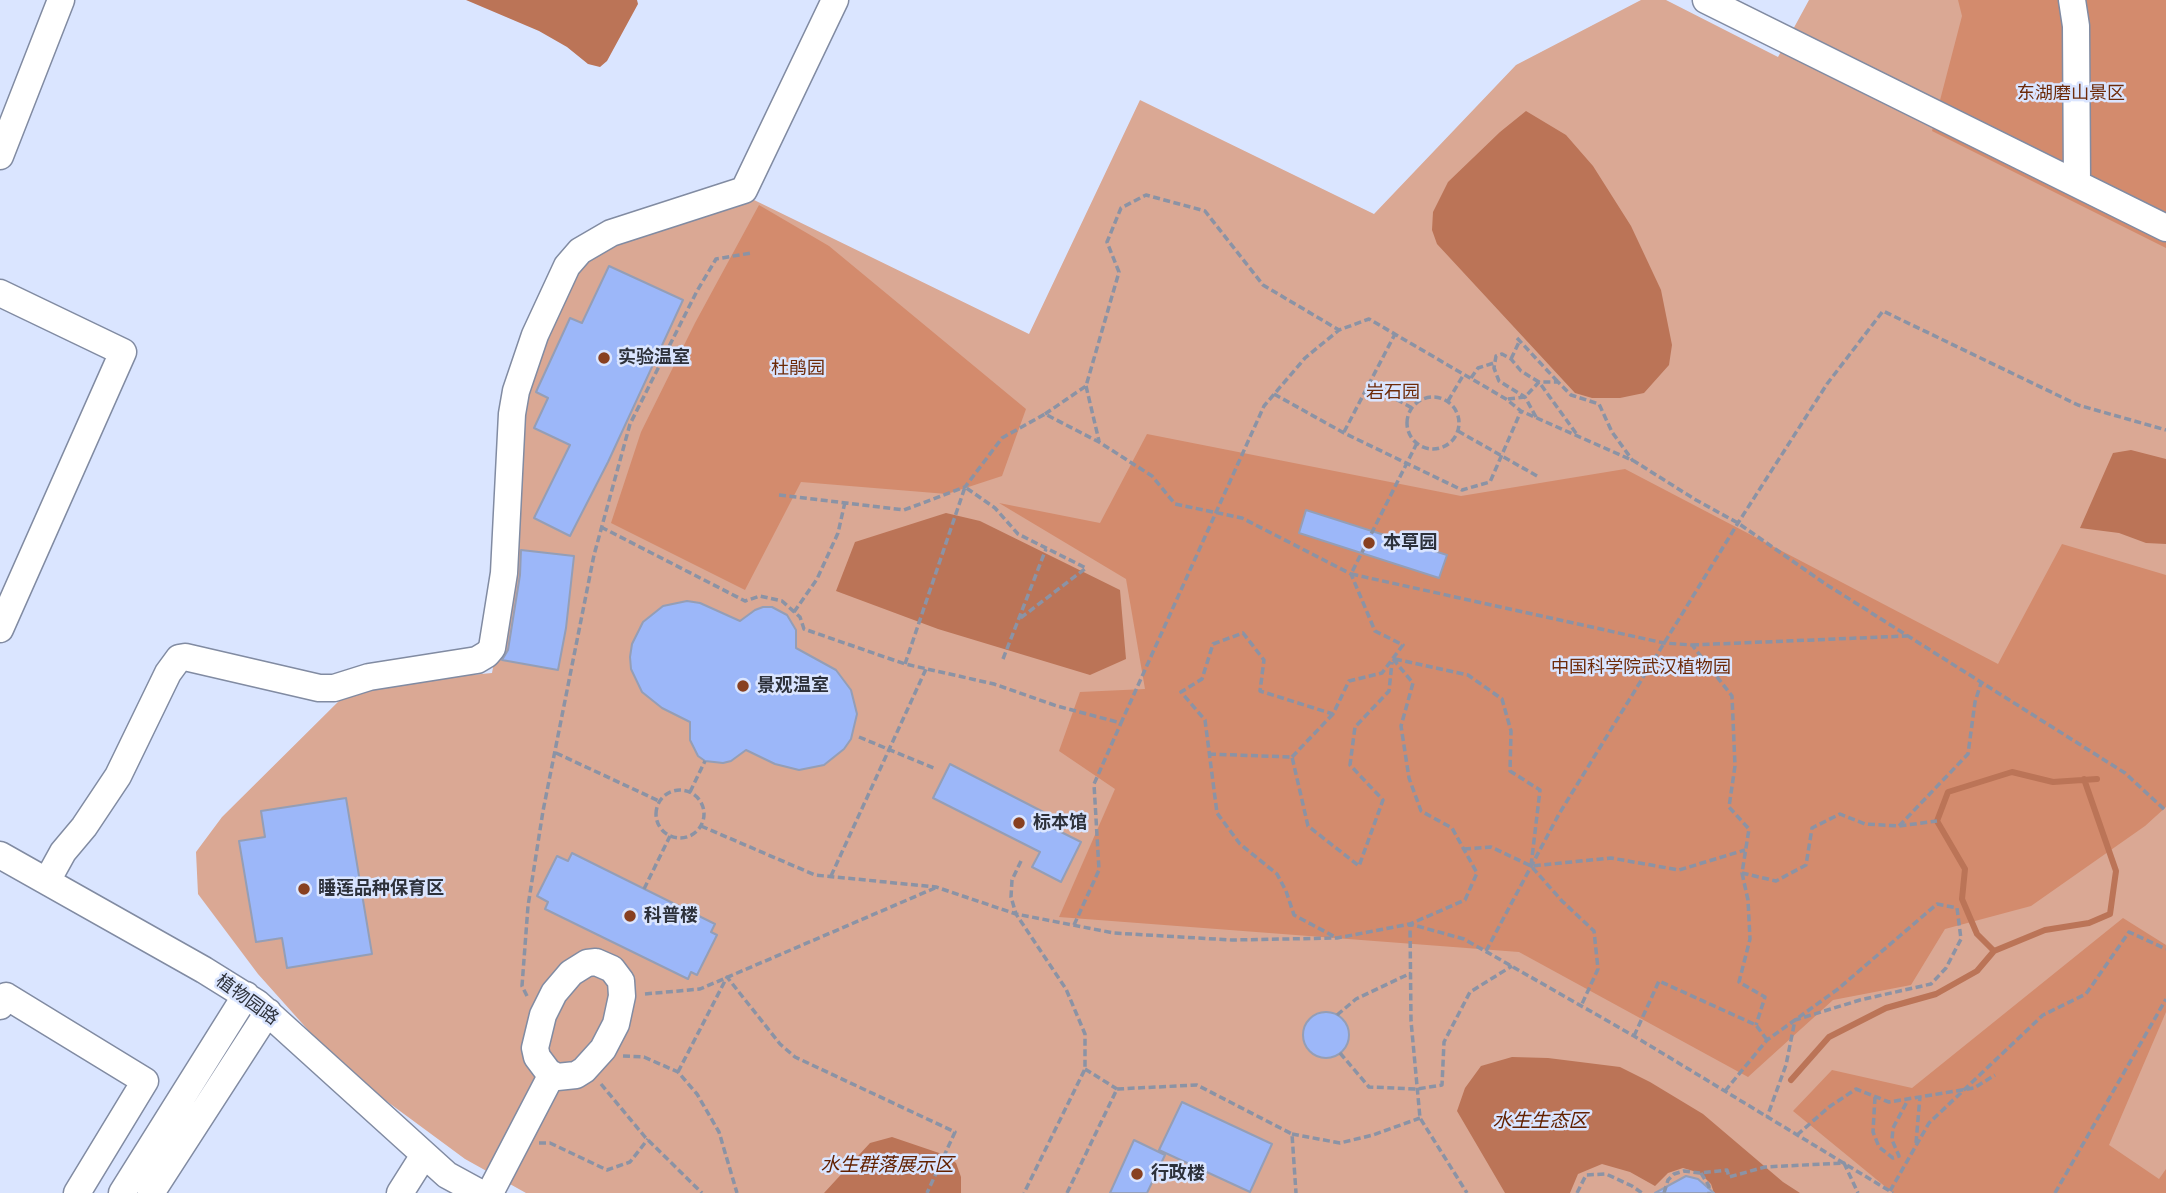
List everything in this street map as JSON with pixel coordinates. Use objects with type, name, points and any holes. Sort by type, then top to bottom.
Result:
[{"type":"street","points":[[0,156],[61,0]]},
{"type":"street","points":[[47,881],[63,852],[84,827],[118,776],[168,673],[179,658],[185,657],[308,686],[334,688],[369,677],[477,660],[487,654],[492,648],[504,573],[512,414],[516,391],[536,335],[567,266],[580,251],[611,233],[744,190],[835,0]]},
{"type":"street","points":[[1706,0],[2166,229]]},
{"type":"street","points":[[2072,0],[2076,26],[2077,183]]},
{"type":"street","points":[[0,293],[123,352],[0,628]]},
{"type":"street","name":"植物园路","points":[[0,855],[246,995],[424,1155],[441,1184],[480,1193]]},
{"type":"street","points":[[596,962],[606,965],[618,975],[623,989],[622,996],[616,1024],[594,1060],[576,1075],[567,1078],[552,1074],[541,1066],[536,1048],[543,1015],[562,982],[578,967],[596,962]]},
{"type":"street","points":[[122,1193],[246,995]]},
{"type":"street","points":[[0,1006],[6,996],[145,1081],[76,1193]]},
{"type":"street","points":[[151,1193],[268,1012]]},
{"type":"street","points":[[490,1193],[552,1074]]},
{"type":"street","points":[[400,1193],[424,1155]]},
{"type":"path","points":[[1099,443],[1086,386],[1119,272],[1107,242],[1121,208],[1146,195],[1205,212],[1263,285],[1339,330]]},
{"type":"path","points":[[528,998],[522,986],[528,906],[543,811],[556,753],[563,701],[601,527],[630,424],[697,291],[716,260],[751,253]]},
{"type":"path","points":[[1486,951],[1559,814],[1738,523],[1827,384],[1883,311],[2078,405],[2166,430]]},
{"type":"path","points":[[1074,925],[1099,870],[1094,784],[1264,405],[1305,358],[1339,330],[1368,319],[1506,399],[1521,411],[1633,461],[1738,523],[1824,583],[2125,773],[2166,811]]},
{"type":"path","points":[[1344,432],[1395,334]]},
{"type":"path","points":[[1511,359],[1518,340],[1571,395],[1599,404],[1612,432],[1633,461]]},
{"type":"path","points":[[1537,418],[1525,397],[1499,381],[1494,363],[1496,356],[1502,354],[1511,359],[1521,371],[1539,382],[1580,439]]},
{"type":"path","points":[[1471,379],[1478,368],[1494,363]]},
{"type":"path","points":[[1448,401],[1464,374]]},
{"type":"path","points":[[1506,399],[1525,397],[1539,382],[1558,382]]},
{"type":"path","points":[[1369,384],[1412,408]]},
{"type":"path","points":[[905,664],[965,487],[1002,438],[1045,414],[1086,386]]},
{"type":"path","points":[[1273,394],[1462,490],[1490,482],[1521,411]]},
{"type":"path","points":[[1431,397],[1448,401],[1458,414],[1458,431],[1449,444],[1433,449],[1417,443],[1408,429],[1407,420],[1412,408],[1422,399],[1431,397]]},
{"type":"path","points":[[1045,414],[1152,476],[1175,504],[1242,518],[1351,574],[1664,643],[1692,645],[1907,636]]},
{"type":"path","points":[[1458,431],[1537,476]]},
{"type":"path","points":[[1209,754],[1292,757],[1333,713],[1349,681],[1382,673],[1403,645],[1375,631],[1351,574],[1417,443]]},
{"type":"path","points":[[779,495],[904,510],[965,487]]},
{"type":"path","points":[[965,487],[995,508],[1018,534],[1086,568],[1018,620]]},
{"type":"path","points":[[794,612],[817,579],[838,533],[845,502]]},
{"type":"path","points":[[601,527],[745,601],[760,596],[782,601],[800,617],[804,629],[905,664],[993,684],[1121,723]]},
{"type":"path","points":[[1003,659],[1046,549]]},
{"type":"path","points":[[1333,713],[1260,691],[1264,660],[1243,633],[1213,643],[1202,679],[1181,692],[1205,720],[1217,813],[1240,844],[1277,874],[1294,915],[1337,938]]},
{"type":"path","points":[[1692,645],[1732,696],[1735,766],[1729,807],[1749,829],[1742,873],[1748,900],[1749,939],[1739,982],[1765,997],[1756,1025]]},
{"type":"path","points":[[1292,757],[1308,826],[1359,866],[1383,800],[1350,765],[1355,727],[1389,691],[1393,659]]},
{"type":"path","points":[[701,826],[815,875],[936,887],[1016,914],[1114,933],[1232,940],[1337,938],[1410,924],[1465,900],[1477,873],[1452,828],[1422,811],[1409,778],[1401,726],[1413,683],[1393,659]]},
{"type":"path","points":[[1393,659],[1468,675],[1502,699],[1511,731],[1510,771],[1540,790],[1531,866]]},
{"type":"path","points":[[831,876],[926,669]]},
{"type":"path","points":[[1899,826],[1968,754],[1975,702],[1981,683]]},
{"type":"path","points":[[859,737],[936,769]]},
{"type":"path","points":[[556,753],[659,801]]},
{"type":"path","points":[[690,792],[705,761]]},
{"type":"path","points":[[672,791],[690,792],[701,802],[704,810],[701,826],[687,837],[670,836],[658,824],[656,816],[659,801],[672,791]]},
{"type":"path","points":[[1742,873],[1776,881],[1806,865],[1812,828],[1840,814],[1865,824],[1899,826],[1937,821]]},
{"type":"path","points":[[644,889],[670,836]]},
{"type":"path","points":[[1464,849],[1491,848],[1531,866],[1594,931],[1598,969],[1581,1006]]},
{"type":"path","points":[[1531,866],[1611,859],[1679,870],[1745,850]]},
{"type":"path","points":[[1021,861],[1012,880],[1011,897],[1016,914],[1066,989],[1085,1034],[1084,1069],[1024,1193]]},
{"type":"path","points":[[622,996],[700,989],[936,887]]},
{"type":"path","points":[[1725,1091],[1767,1040],[1838,989],[1937,904],[1957,908],[1961,939],[1946,968],[1931,984],[1860,1000],[1795,1020]]},
{"type":"path","points":[[1410,924],[1464,939],[1486,951],[1634,1036],[1891,1192],[1928,1123],[2043,1015],[2087,994],[2129,932],[2166,949]]},
{"type":"path","points":[[1410,924],[1411,1021],[1420,1118],[1467,1193]]},
{"type":"path","points":[[1340,1053],[1369,1087],[1417,1089],[1442,1085],[1444,1042],[1470,992],[1511,966]]},
{"type":"path","points":[[1337,1016],[1356,999],[1411,973]]},
{"type":"path","points":[[678,1072],[727,977]]},
{"type":"path","points":[[727,977],[780,1044],[795,1057],[956,1132],[926,1193]]},
{"type":"path","points":[[1634,1036],[1659,981],[1756,1025],[1767,1040]]},
{"type":"path","points":[[2056,1193],[2166,999]]},
{"type":"path","points":[[1767,1117],[1786,1065],[1795,1020]]},
{"type":"path","points":[[618,1056],[644,1057],[678,1072],[697,1094],[719,1132],[737,1193]]},
{"type":"path","points":[[1084,1069],[1117,1089],[1197,1085],[1292,1134],[1340,1143],[1373,1135],[1420,1118]]},
{"type":"path","points":[[1797,1135],[1856,1088],[1889,1102],[1974,1088],[1995,1075]]},
{"type":"path","points":[[597,1079],[648,1139],[702,1193]]},
{"type":"path","points":[[1067,1193],[1117,1089]]},
{"type":"path","points":[[1915,1146],[1920,1096]]},
{"type":"path","points":[[1875,1097],[1873,1132],[1879,1147],[1893,1158],[1899,1156],[1892,1140],[1893,1128],[1909,1098]]},
{"type":"path","points":[[1292,1134],[1296,1193]]},
{"type":"path","points":[[516,1142],[550,1143],[607,1170],[631,1162],[648,1139]]},
{"type":"path","points":[[1664,1193],[1668,1180],[1674,1174],[1684,1171],[1700,1173],[1727,1170],[1729,1177],[1765,1167],[1844,1163]]},
{"type":"path","points":[[1844,1163],[1858,1193]]},
{"type":"path","points":[[1700,1173],[1709,1186],[1709,1193]]},
{"type":"path","points":[[1577,1193],[1586,1175],[1606,1174],[1642,1193]]},
{"type":"green space","name":"中国科学院武汉植物园","points":[[1641,0],[1666,0],[1778,57],[1809,0],[2166,0],[2166,1193],[526,1193],[465,1159],[343,1069],[258,974],[198,894],[196,852],[222,817],[346,694],[363,685],[492,673],[513,559],[523,389],[574,276],[598,250],[752,199],[1029,334],[1140,100],[1374,214],[1516,65]]},
{"type":"green space","name":"东湖磨山景区","points":[[1958,0],[2166,0],[2166,248],[1932,131],[1962,16]]},
{"type":"green space","name":"杜鹃园","points":[[759,205],[829,246],[1026,409],[1002,476],[947,494],[801,482],[745,590],[611,523],[641,432],[695,323]]},
{"type":"green space","points":[[1147,434],[1461,496],[1625,469],[1998,664],[2062,544],[2166,575],[2166,807],[2145,826],[2031,906],[1945,929],[1911,985],[1833,1000],[1748,1077],[1519,952],[1059,917],[1115,789],[1059,751],[1080,692],[1145,689],[1126,579],[999,503],[1100,523]]},
{"type":"green space","points":[[2123,918],[2166,945],[2166,1012],[2109,1145],[2159,1179],[2166,1169],[2166,1193],[1893,1193],[1793,1111],[1832,1070],[1912,1088]]},
{"type":"water","points":[[466,0],[637,0],[638,4],[607,61],[600,67],[588,64],[567,47],[539,31]]},
{"type":"water","points":[[1526,111],[1566,135],[1593,166],[1631,226],[1661,290],[1672,345],[1669,365],[1644,393],[1620,398],[1592,398],[1575,393],[1437,244],[1432,230],[1433,212],[1448,182]]},
{"type":"water","points":[[2131,450],[2166,459],[2166,544],[2146,543],[2119,533],[2080,528],[2113,453]]},
{"type":"water","points":[[946,513],[980,521],[1120,590],[1126,659],[1090,675],[938,629],[836,591],[855,542]]},
{"type":"water","name":"水生生态区","points":[[1512,1057],[1548,1058],[1620,1067],[1703,1114],[1783,1182],[1800,1193],[1714,1193],[1711,1184],[1700,1173],[1683,1168],[1668,1173],[1655,1186],[1630,1172],[1602,1164],[1578,1174],[1570,1193],[1505,1193],[1457,1111],[1465,1088],[1481,1066]]},
{"type":"water","name":"水生群落展示区","points":[[892,1137],[945,1155],[956,1163],[961,1177],[961,1193],[824,1193],[870,1143]]},
{"type":"building","name":"实验温室","points":[[609,266],[683,300],[608,462],[570,536],[534,518],[570,445],[534,428],[548,398],[536,392],[570,318],[582,323]]},
{"type":"building","name":"本草园","points":[[1306,510],[1447,555],[1439,578],[1299,533]]},
{"type":"building","points":[[521,550],[574,556],[558,670],[502,660],[508,650],[520,575]]},
{"type":"building","name":"景观温室","points":[[687,601],[700,603],[740,621],[763,607],[772,607],[787,615],[796,630],[796,648],[836,670],[851,690],[857,714],[851,739],[844,749],[824,765],[799,770],[775,764],[746,750],[731,761],[723,763],[705,761],[698,756],[690,740],[690,722],[662,708],[642,692],[631,669],[630,657],[632,644],[643,622],[663,606]]},
{"type":"building","name":"标本馆","points":[[950,764],[1057,819],[1053,828],[1081,842],[1061,882],[1032,867],[1040,852],[933,798]]},
{"type":"building","name":"睡莲品种保育区","points":[[346,798],[372,954],[287,968],[282,938],[256,942],[239,841],[265,837],[261,811]]},
{"type":"building","name":"科普楼","points":[[572,853],[715,924],[711,932],[717,935],[697,975],[691,972],[688,979],[545,909],[548,902],[537,896],[557,856],[568,861]]},
{"type":"building","points":[[1326,1012],[1342,1019],[1349,1035],[1342,1051],[1326,1058],[1310,1051],[1303,1035],[1310,1019]]},
{"type":"building","points":[[1182,1102],[1272,1144],[1250,1192],[1159,1150]]},
{"type":"building","name":"行政楼","points":[[1134,1140],[1165,1155],[1147,1193],[1110,1193]]},
{"type":"building","points":[[1686,1176],[1698,1179],[1714,1193],[1655,1193]]},
{"type":"waterway","points":[[1994,951],[1977,934],[1962,899],[1965,869],[1937,821],[1948,792],[2012,772],[2053,782],[2097,779]]},
{"type":"waterway","points":[[1791,1080],[1829,1037],[1886,1008],[1936,994],[1977,971],[1994,951],[2045,930],[2089,923],[2110,914],[2116,871],[2084,779]]},
{"type":"place","name":"实验温室","points":[[604,358]]},
{"type":"place","name":"本草园","points":[[1369,543]]},
{"type":"place","name":"景观温室","points":[[743,686]]},
{"type":"place","name":"标本馆","points":[[1019,823]]},
{"type":"place","name":"睡莲品种保育区","points":[[304,889]]},
{"type":"place","name":"科普楼","points":[[630,916]]},
{"type":"place","name":"行政楼","points":[[1137,1174]]},
{"type":"park label","name":"岩石园","points":[[1393,393]]}]
